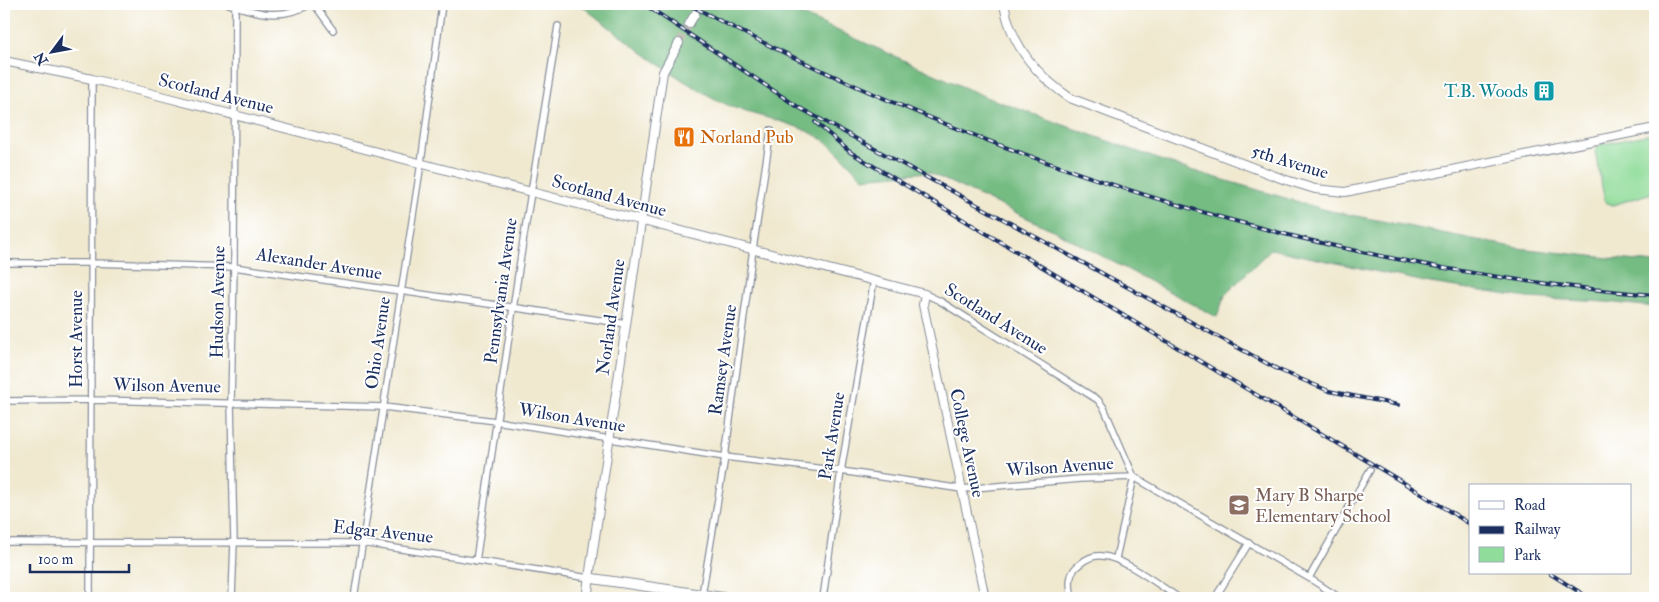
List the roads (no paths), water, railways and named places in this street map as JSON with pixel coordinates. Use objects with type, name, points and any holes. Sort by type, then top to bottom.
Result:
[{"type":"main road","name":"Edgar Avenue","points":[[589,578],[726,598]]},
{"type":"main road","name":"Norland Avenue","points":[[586,598],[589,578]]},
{"type":"street","points":[[232,5],[258,14],[273,14],[295,11],[311,4]]},
{"type":"street","points":[[314,4],[333,30]]},
{"type":"street","name":"Ohio Avenue","points":[[354,598],[421,163],[442,4]]},
{"type":"street","name":"5th Avenue","points":[[1004,4],[1011,30],[1022,52],[1042,77],[1070,98],[1315,190],[1345,192],[1655,128]]},
{"type":"street","name":"Hudson Avenue","points":[[232,5],[234,267],[231,402],[234,542],[232,598]]},
{"type":"street","points":[[689,24],[695,14]]},
{"type":"street","name":"Pennsylvania Avenue","points":[[476,561],[513,307],[558,26]]},
{"type":"street","name":"Norland Avenue","points":[[589,578],[663,72],[679,43]]},
{"type":"street","name":"Scotland Avenue","points":[[4,61],[92,79],[233,114],[925,294],[940,301],[1098,400],[1104,408],[1134,477]]},
{"type":"street","name":"Horst Avenue","points":[[90,598],[92,79]]},
{"type":"street","name":"Ramsey Avenue","points":[[702,595],[725,457],[753,249],[772,130]]},
{"type":"street","name":"Alexander Avenue","points":[[4,263],[91,263],[234,267],[627,324]]},
{"type":"street","name":"Park Avenue","points":[[823,598],[841,471],[874,280]]},
{"type":"street","name":"College Avenue","points":[[925,294],[923,305],[985,598]]},
{"type":"street","name":"Wilson Avenue","points":[[4,401],[231,402],[384,407],[496,421],[725,457],[841,471],[962,489],[1134,477]]},
{"type":"street","points":[[1309,578],[1370,470]]},
{"type":"street","points":[[1116,558],[1134,477],[1309,578],[1340,598]]},
{"type":"street","name":"Edgar Avenue","points":[[4,542],[362,543],[589,578]]},
{"type":"street","points":[[1215,598],[1249,543]]},
{"type":"street","points":[[1072,598],[1070,576],[1076,567],[1087,559],[1100,556],[1116,558],[1179,598]]},
{"type":"tunnel","points":[[695,14],[700,4]]},
{"type":"tunnel","points":[[679,43],[689,24]]},
{"type":"railway","points":[[644,4],[798,107],[1279,370],[1329,391],[1398,405]]},
{"type":"railway","points":[[688,4],[801,61],[917,112],[1036,158],[1157,199],[1280,233],[1404,261],[1530,281],[1655,295]]},
{"type":"railway","points":[[815,122],[850,152],[1469,523]]},
{"type":"railway","points":[[1551,574],[1589,598]]},
{"type":"place","name":"T.B. Woods","points":[[1544,91]]},
{"type":"place","name":"Norland Pub","points":[[684,137]]},
{"type":"place","name":"Mary B Sharpe Elementary School","points":[[1239,505]]}]
